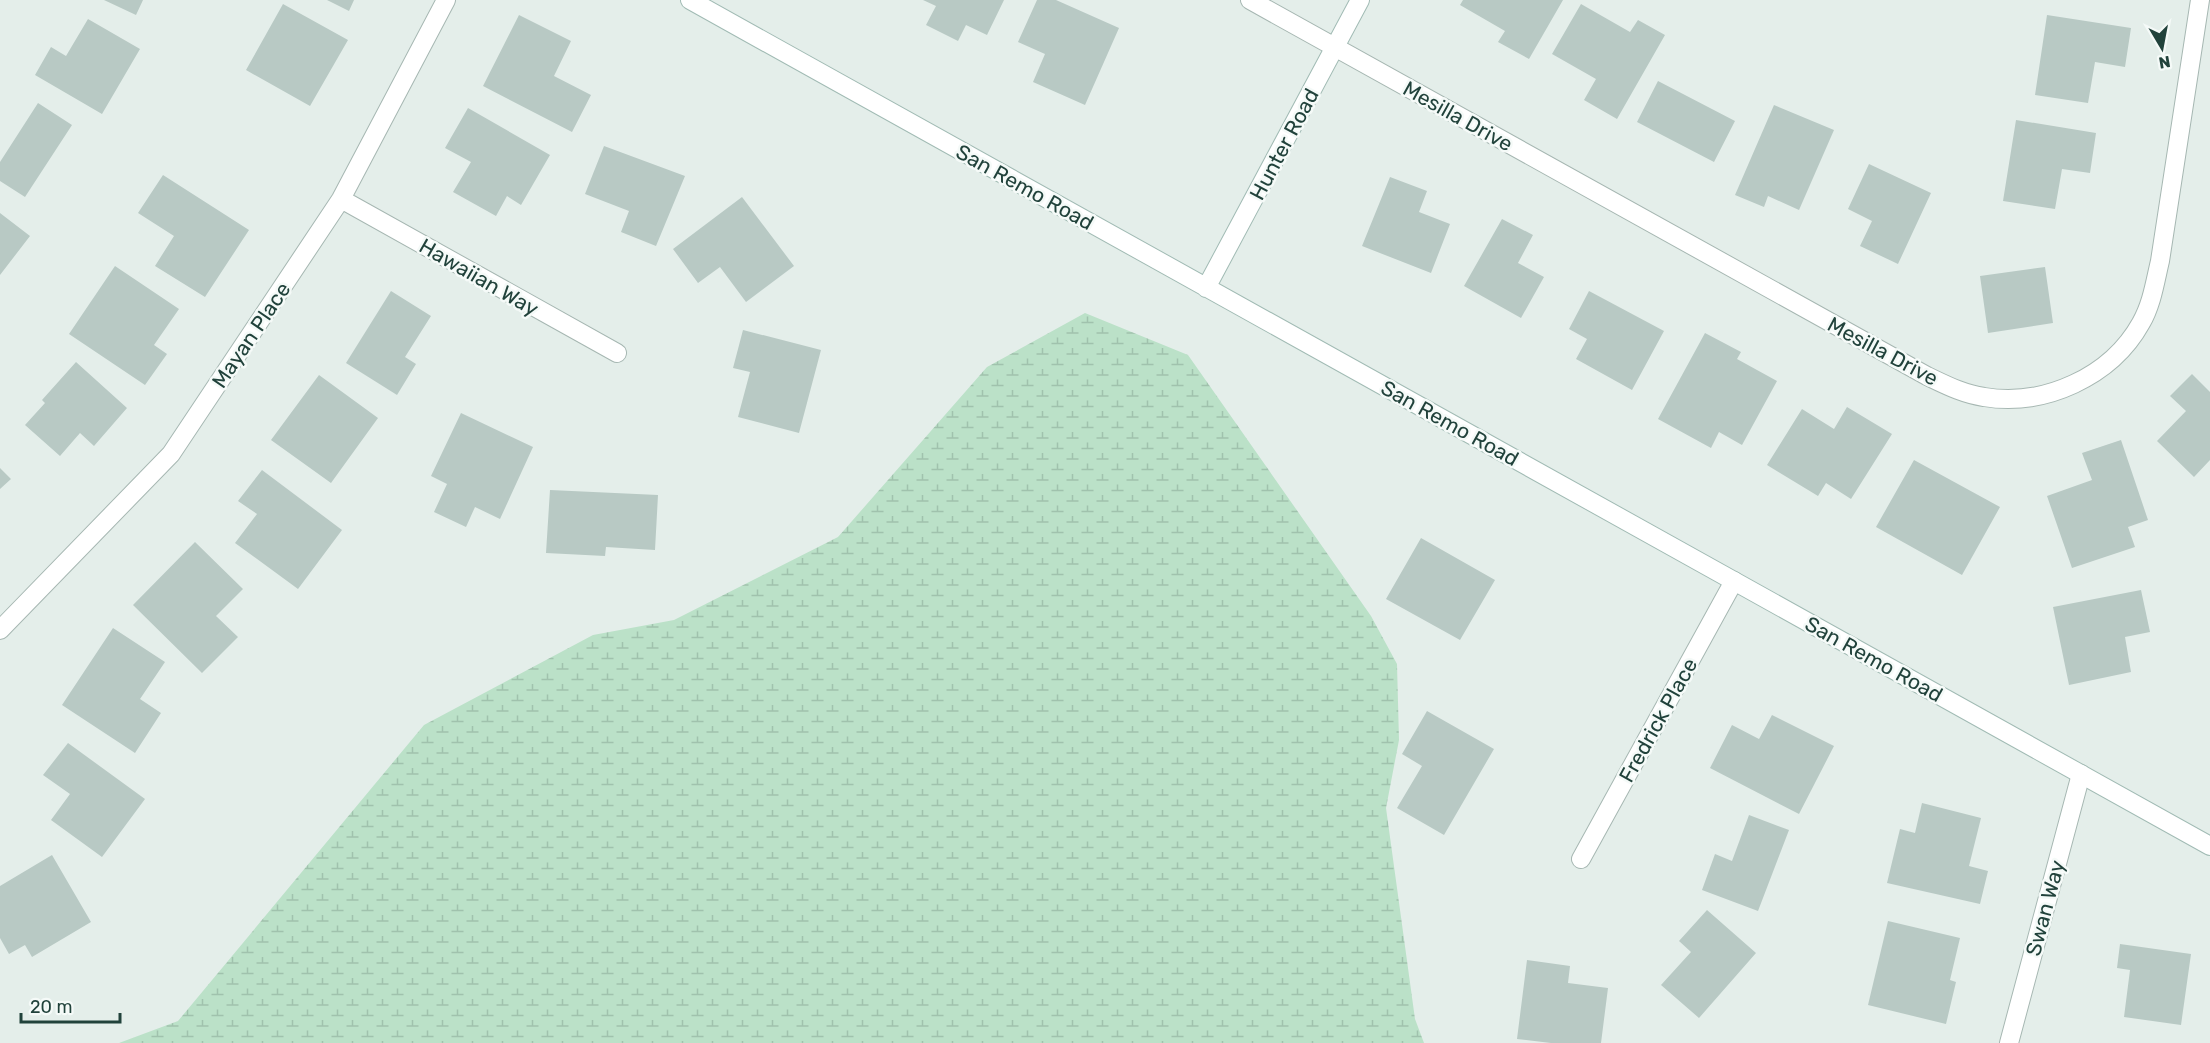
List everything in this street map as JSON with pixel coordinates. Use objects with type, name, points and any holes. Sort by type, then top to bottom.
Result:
[{"type":"street","name":"Mayan Place","points":[[0,630],[171,454],[341,199],[446,0]]},
{"type":"street","name":"San Remo Road","points":[[690,0],[2210,846]]},
{"type":"street","name":"Mesilla Drive","points":[[1250,0],[1927,376],[1958,391],[1984,397],[2013,399],[2043,395],[2090,376],[2128,343],[2142,322],[2152,298],[2160,261],[2200,0]]},
{"type":"street","name":"Hunter Road","points":[[1206,288],[1360,0]]},
{"type":"street","name":"Hawaiian Way","points":[[341,199],[617,353]]},
{"type":"street","name":"Fredrick Place","points":[[1581,859],[1734,581]]},
{"type":"street","name":"Swan Way","points":[[2009,1043],[2081,774]]},
{"type":"green space","points":[[1085,313],[1188,355],[1371,616],[1397,664],[1399,740],[1386,808],[1415,1019],[1424,1043],[119,1043],[178,1021],[424,725],[593,635],[674,620],[838,537],[987,367]]},
{"type":"building","points":[[104,0],[143,0],[136,15]]},
{"type":"building","points":[[327,0],[354,0],[349,11]]},
{"type":"building","points":[[923,0],[1004,0],[987,35],[966,25],[958,41],[926,25],[936,6]]},
{"type":"building","points":[[1037,0],[1056,0],[1119,28],[1085,105],[1033,82],[1045,54],[1018,42]]},
{"type":"building","points":[[1463,0],[1563,0],[1529,59],[1498,42],[1505,31],[1460,5]]},
{"type":"building","points":[[283,4],[348,40],[310,106],[246,70]]},
{"type":"building","points":[[1581,4],[1630,32],[1638,20],[1665,35],[1617,119],[1584,100],[1596,79],[1552,54]]},
{"type":"building","points":[[519,15],[571,41],[554,76],[591,95],[572,132],[483,86]]},
{"type":"building","points":[[2047,15],[2131,28],[2125,67],[2095,62],[2088,103],[2035,95]]},
{"type":"building","points":[[88,19],[140,49],[102,114],[35,75],[51,47],[66,56]]},
{"type":"building","points":[[1658,81],[1735,121],[1714,162],[1637,122]]},
{"type":"building","points":[[38,103],[72,125],[25,197],[0,181],[0,162]]},
{"type":"building","points":[[1774,105],[1834,130],[1799,210],[1768,196],[1764,207],[1735,195]]},
{"type":"building","points":[[468,108],[550,155],[521,205],[507,196],[496,216],[453,192],[471,162],[445,148]]},
{"type":"building","points":[[2016,120],[2096,133],[2090,173],[2062,169],[2055,209],[2003,201]]},
{"type":"building","points":[[604,146],[685,176],[656,246],[621,232],[629,211],[585,194]]},
{"type":"building","points":[[1869,164],[1931,193],[1898,264],[1860,246],[1872,221],[1848,209]]},
{"type":"building","points":[[163,175],[249,230],[205,297],[155,266],[174,236],[138,213]]},
{"type":"building","points":[[1390,177],[1427,191],[1419,212],[1450,224],[1431,273],[1362,246]]},
{"type":"building","points":[[742,197],[794,266],[746,302],[720,267],[698,283],[673,249]]},
{"type":"building","points":[[0,213],[30,236],[0,275]]},
{"type":"building","points":[[1502,219],[1533,235],[1518,263],[1544,277],[1521,318],[1464,286]]},
{"type":"building","points":[[115,266],[179,309],[154,345],[167,354],[145,385],[69,334]]},
{"type":"building","points":[[2045,267],[2053,323],[1988,333],[1980,276]]},
{"type":"building","points":[[391,291],[431,316],[405,357],[416,364],[397,395],[346,363]]},
{"type":"building","points":[[1589,291],[1664,331],[1632,390],[1576,359],[1587,339],[1569,329]]},
{"type":"building","points":[[743,330],[821,350],[799,433],[738,417],[750,372],[733,368]]},
{"type":"building","points":[[1705,333],[1741,352],[1737,359],[1777,381],[1742,445],[1719,432],[1711,448],[1658,419]]},
{"type":"building","points":[[76,362],[127,408],[94,446],[80,433],[60,456],[25,425],[45,403],[42,400]]},
{"type":"building","points":[[2192,374],[2210,392],[2210,460],[2194,477],[2157,441],[2186,411],[2170,396]]},
{"type":"building","points":[[319,375],[378,418],[331,483],[271,440]]},
{"type":"building","points":[[1847,407],[1892,434],[1851,499],[1826,483],[1818,496],[1767,465],[1802,409],[1834,429]]},
{"type":"building","points":[[461,413],[533,447],[500,519],[475,507],[466,527],[434,512],[447,484],[431,476]]},
{"type":"building","points":[[2121,440],[2148,520],[2128,527],[2135,547],[2072,568],[2047,496],[2092,480],[2082,453]]},
{"type":"building","points":[[1914,460],[2000,507],[1962,575],[1876,527]]},
{"type":"building","points":[[0,468],[11,479],[0,489]]},
{"type":"building","points":[[262,470],[342,530],[298,589],[235,543],[257,514],[238,501]]},
{"type":"building","points":[[550,490],[658,495],[655,550],[606,547],[605,556],[546,553]]},
{"type":"building","points":[[1421,538],[1495,580],[1460,640],[1386,599]]},
{"type":"building","points":[[195,542],[243,589],[216,616],[238,637],[202,673],[133,605]]},
{"type":"building","points":[[2141,590],[2150,632],[2125,637],[2131,672],[2069,685],[2053,607]]},
{"type":"building","points":[[113,628],[165,662],[140,699],[161,713],[135,753],[62,705]]},
{"type":"building","points":[[1427,711],[1494,749],[1444,835],[1397,808],[1422,766],[1402,754]]},
{"type":"building","points":[[1772,715],[1834,746],[1799,814],[1710,768],[1732,725],[1759,739]]},
{"type":"building","points":[[68,743],[145,799],[102,857],[51,820],[70,794],[43,775]]},
{"type":"building","points":[[1922,803],[1981,818],[1969,866],[1988,871],[1980,904],[1887,883],[1900,829],[1915,833]]},
{"type":"building","points":[[1749,815],[1789,830],[1758,911],[1702,890],[1715,854],[1732,861]]},
{"type":"building","points":[[52,855],[91,922],[32,957],[25,945],[9,954],[0,938],[0,886]]},
{"type":"building","points":[[1707,910],[1756,953],[1699,1018],[1661,985],[1691,952],[1679,941]]},
{"type":"building","points":[[1888,921],[1960,938],[1950,980],[1956,982],[1946,1024],[1868,1005]]},
{"type":"building","points":[[2120,944],[2191,954],[2181,1025],[2124,1017],[2130,970],[2117,968]]},
{"type":"building","points":[[1527,960],[1570,966],[1568,983],[1608,988],[1601,1043],[1551,1043],[1517,1039]]}]
